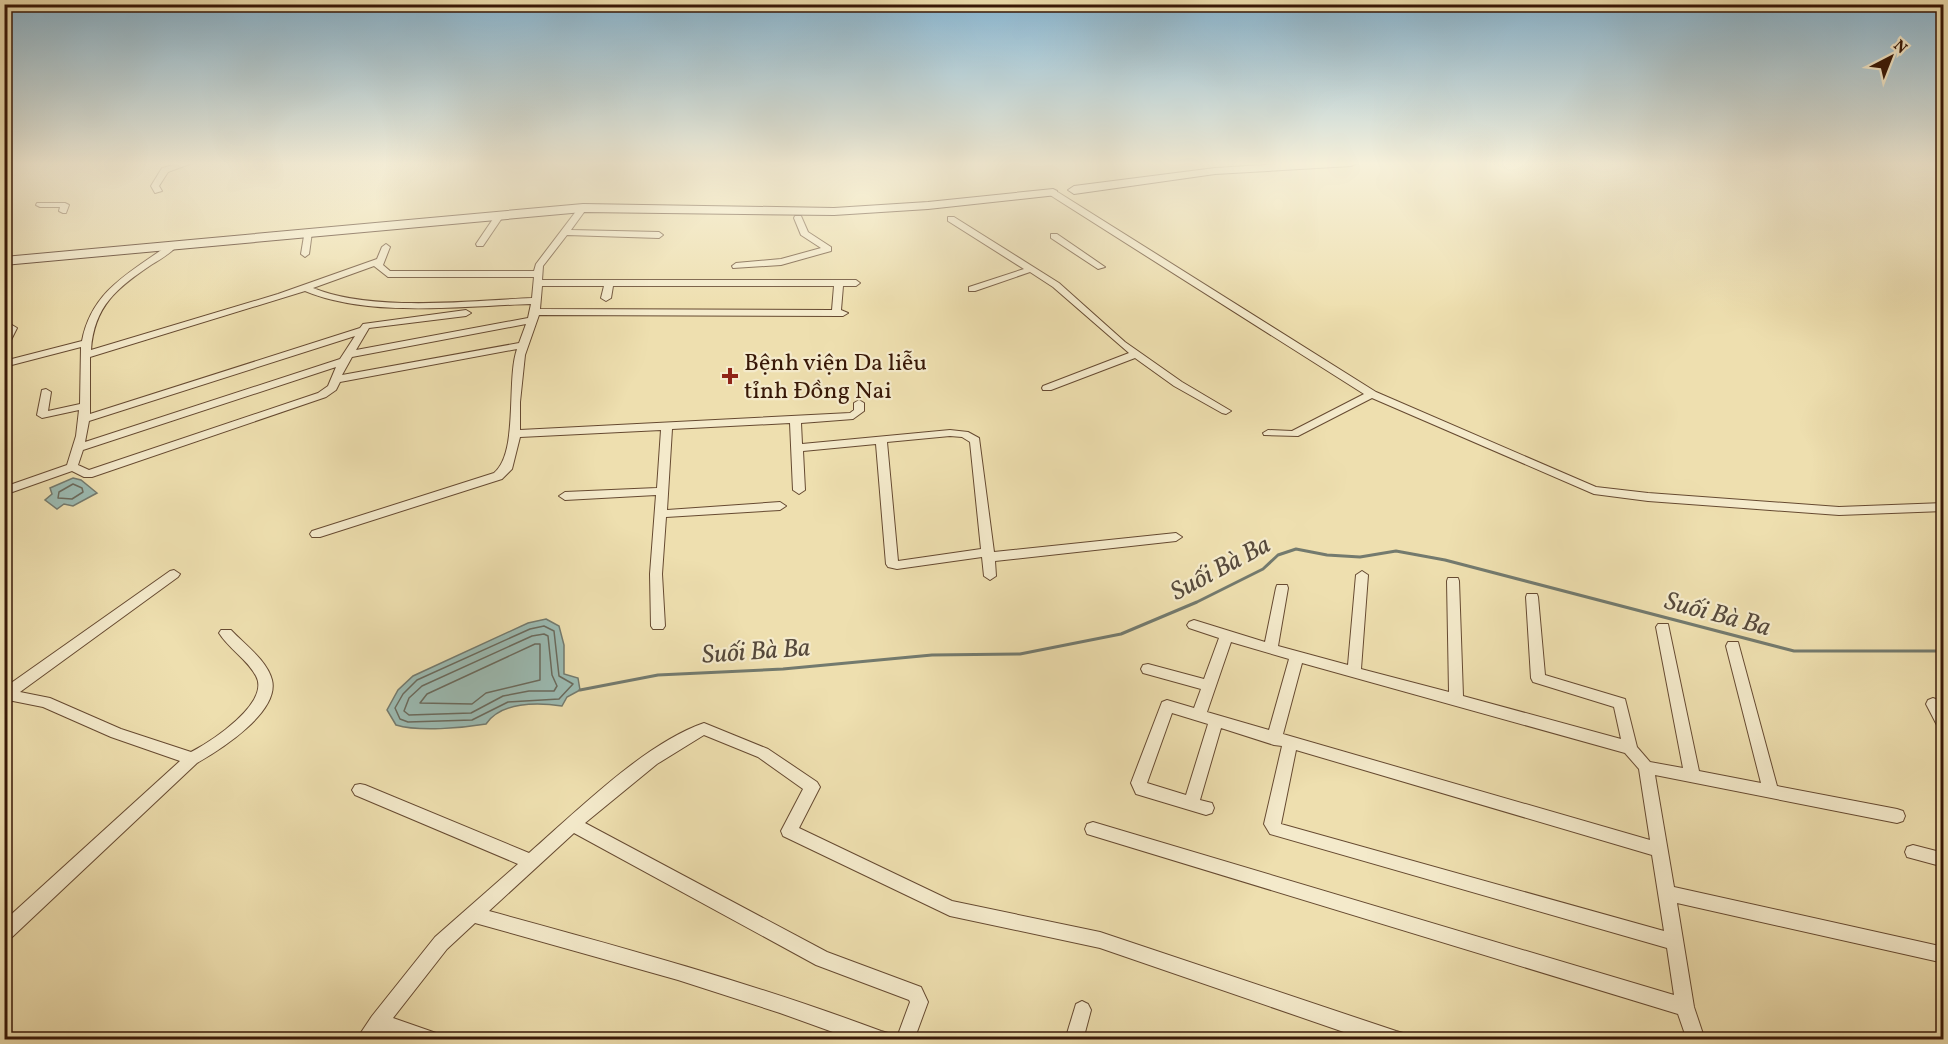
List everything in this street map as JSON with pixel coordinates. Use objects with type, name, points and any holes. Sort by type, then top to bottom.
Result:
[{"type":"main road","points":[[4,261],[539,212]]},
{"type":"street","points":[[316,534],[498,476],[506,469],[515,434],[515,402],[524,345],[534,311],[539,266],[580,212]]},
{"type":"street","points":[[1083,212],[1372,394],[1574,482],[1617,494],[1839,511],[1944,507]]},
{"type":"street","points":[[480,244],[500,215]]},
{"type":"street","points":[[736,266],[781,262],[828,249],[804,233],[798,218]]},
{"type":"street","points":[[951,219],[1056,285],[1136,354],[1178,384],[1226,411]]},
{"type":"street","points":[[305,254],[308,232]]},
{"type":"street","points":[[564,232],[659,235]]},
{"type":"street","points":[[1054,236],[1101,267]]},
{"type":"street","points":[[72,467],[79,448],[86,406],[85,342],[97,309],[110,294],[174,245]]},
{"type":"street","points":[[386,247],[379,261],[380,270],[400,275],[609,283],[856,283]]},
{"type":"street","points":[[85,355],[306,288],[379,261]]},
{"type":"street","points":[[972,289],[1031,269]]},
{"type":"street","points":[[606,298],[609,283]]},
{"type":"street","points":[[306,288],[327,298],[388,304],[534,311],[839,314],[839,283]]},
{"type":"street","points":[[79,448],[346,358],[534,311]]},
{"type":"street","points":[[4,491],[72,467],[88,474],[322,395],[330,391],[346,358],[363,330],[369,325],[466,313]]},
{"type":"street","points":[[4,344],[12,328]]},
{"type":"street","points":[[84,419],[363,330]]},
{"type":"street","points":[[4,363],[85,342]]},
{"type":"street","points":[[337,379],[524,345]]},
{"type":"street","points":[[1047,388],[1136,354]]},
{"type":"street","points":[[46,392],[42,415],[86,406]]},
{"type":"street","points":[[1268,434],[1294,435],[1372,394]]},
{"type":"street","points":[[515,434],[853,416],[859,411],[859,403]]},
{"type":"street","points":[[795,420],[799,490]]},
{"type":"street","points":[[658,626],[656,574],[667,427]]},
{"type":"street","points":[[797,448],[950,433],[964,434],[975,440],[990,576]]},
{"type":"street","points":[[881,439],[892,564],[897,566],[987,554],[1176,537]]},
{"type":"street","points":[[565,496],[662,491]]},
{"type":"street","points":[[660,514],[780,506]]},
{"type":"street","points":[[5,695],[174,574]]},
{"type":"street","points":[[1354,672],[1362,575]]},
{"type":"street","points":[[1453,581],[1456,699]]},
{"type":"street","points":[[1271,649],[1282,588]]},
{"type":"street","points":[[1532,597],[1538,678],[1620,704],[1630,750]]},
{"type":"street","points":[[1194,625],[1271,649],[1456,699],[1630,750],[1646,767],[1657,849],[1685,1007],[1699,1039]]},
{"type":"street","points":[[1663,627],[1692,776]]},
{"type":"street","points":[[4,933],[192,759],[223,741],[249,718],[266,689],[266,681],[226,633]]},
{"type":"street","points":[[1199,715],[1227,635]]},
{"type":"street","points":[[1733,646],[1771,792]]},
{"type":"street","points":[[1297,656],[1282,741],[1272,824],[1276,828],[1675,942]]},
{"type":"street","points":[[1148,669],[1209,686]]},
{"type":"street","points":[[5,695],[45,702],[116,733],[192,759]]},
{"type":"street","points":[[1934,704],[1944,726]]},
{"type":"street","points":[[1216,721],[1198,806],[1145,792],[1139,783],[1165,707],[1172,706],[1282,741],[1657,849]]},
{"type":"street","points":[[365,1040],[429,956],[471,914],[631,775],[678,741],[704,729],[763,753],[812,787],[789,831],[950,908],[1100,940],[1396,1040]]},
{"type":"street","points":[[1646,767],[1897,816]]},
{"type":"street","points":[[360,790],[532,862]]},
{"type":"street","points":[[573,824],[822,959],[915,993],[919,1002],[905,1040]]},
{"type":"street","points":[[1093,829],[1685,1007]]},
{"type":"street","points":[[1913,852],[1944,860]]},
{"type":"street","points":[[1666,893],[1944,955]]},
{"type":"street","points":[[471,914],[626,956],[840,1023],[881,1040]]},
{"type":"street","points":[[1074,1040],[1082,1010]]},
{"type":"street","points":[[378,1022],[429,1040]]},
{"type":"water","points":[[73,478],[81,480],[97,493],[73,506],[64,504],[57,509],[45,500],[52,494],[50,488]]},
{"type":"water","points":[[546,619],[559,626],[564,645],[564,674],[578,678],[580,690],[567,697],[562,706],[520,705],[501,711],[486,724],[465,727],[428,729],[396,725],[387,710],[398,690],[413,676],[528,623]]},
{"type":"waterway","name":"Suối Bà Ba","points":[[580,690],[658,675],[783,669],[932,655],[1020,654],[1121,634],[1197,602],[1263,569],[1278,555],[1296,549],[1327,555],[1360,557],[1396,551],[1445,560],[1794,651],[1944,651]]},
{"type":"place","name":"Bệnh viện Da liễu tỉnh Đồng Nai","points":[[730,376]]}]
